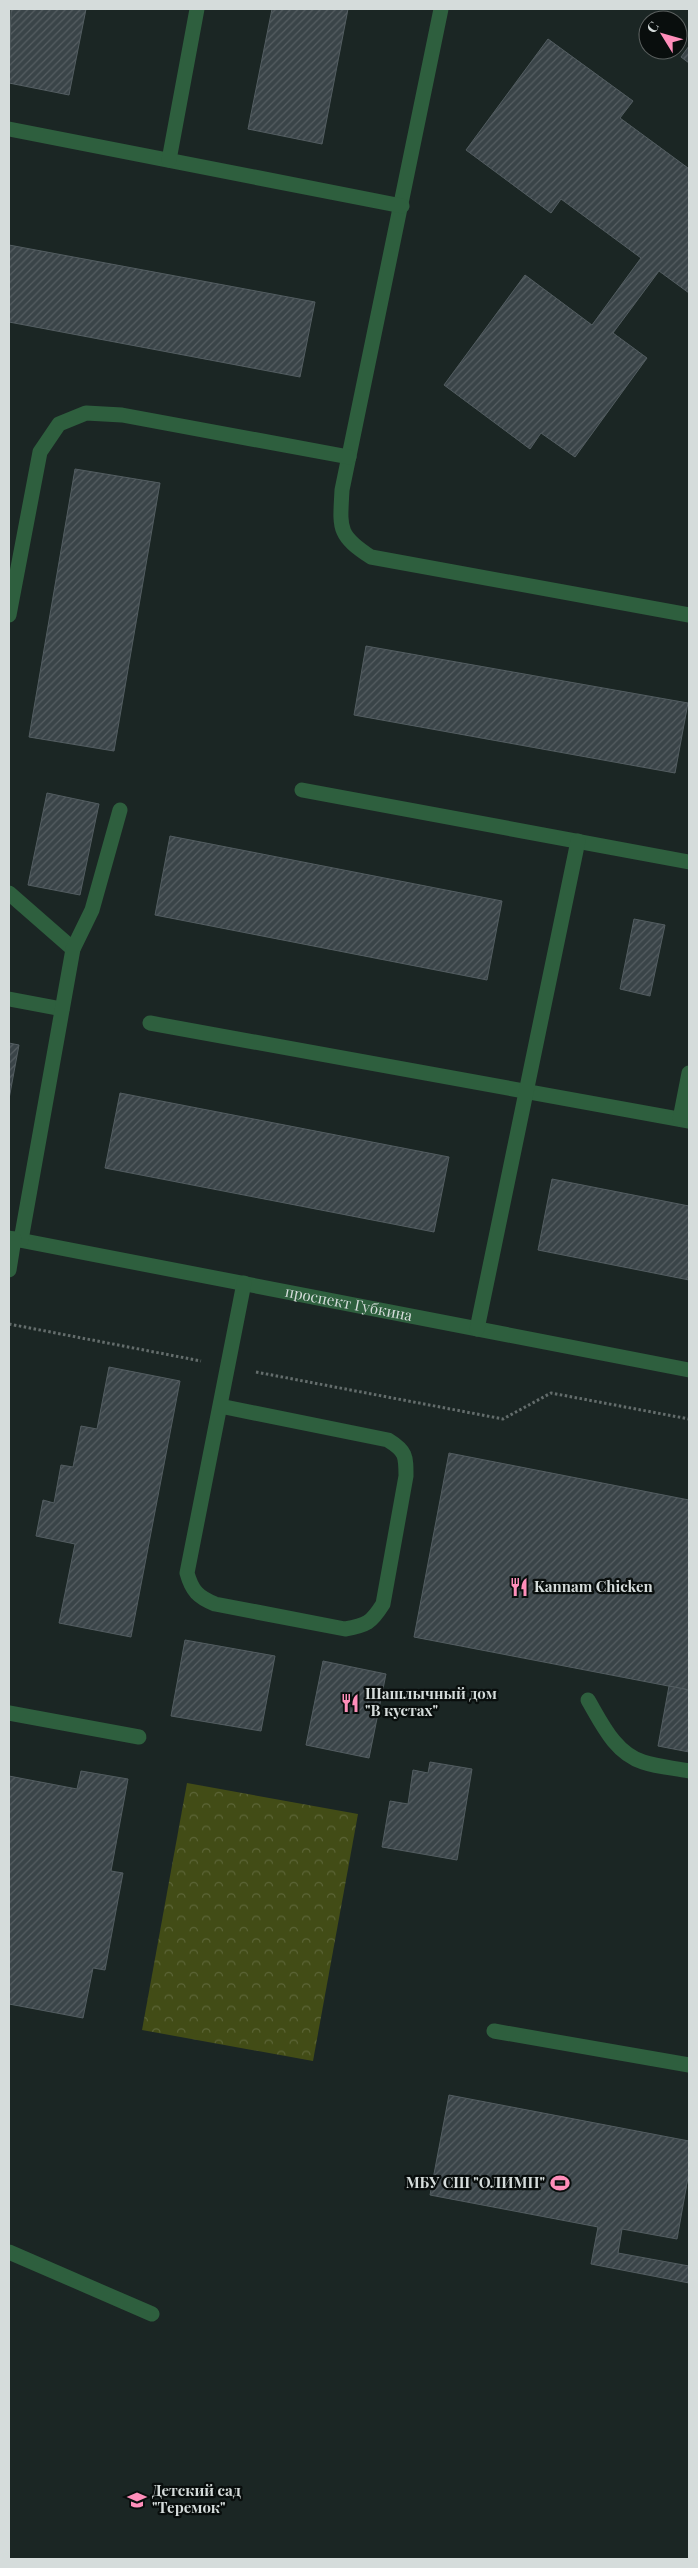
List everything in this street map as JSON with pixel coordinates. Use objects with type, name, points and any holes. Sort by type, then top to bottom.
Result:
[{"type":"street","points":[[169,160],[197,9]]},
{"type":"street","points":[[441,9],[402,206],[342,490],[340,522],[349,543],[371,558],[689,615]]},
{"type":"street","points":[[9,129],[402,206]]},
{"type":"street","points":[[9,615],[15,544],[40,452],[58,424],[86,413],[122,415],[349,457]]},
{"type":"street","points":[[302,790],[689,862]]},
{"type":"street","points":[[9,1270],[73,949],[92,910],[120,810]]},
{"type":"street","points":[[477,1329],[528,1091],[578,841]]},
{"type":"street","points":[[9,893],[73,949]]},
{"type":"street","points":[[9,999],[62,1008]]},
{"type":"street","points":[[150,1023],[685,1120],[689,1073]]},
{"type":"street","name":"проспект Губкина","points":[[14,1239],[689,1370]]},
{"type":"street","points":[[220,1406],[388,1440],[399,1446],[406,1457],[406,1476],[383,1604],[374,1619],[362,1626],[345,1629],[215,1604],[201,1598],[191,1588],[186,1573],[244,1283]]},
{"type":"street","points":[[588,1700],[611,1739],[625,1753],[643,1762],[689,1771]]},
{"type":"street","points":[[9,1713],[139,1737]]},
{"type":"street","points":[[494,2032],[689,2066]]},
{"type":"street","points":[[9,2252],[152,2314]]},
{"type":"path","points":[[9,1324],[503,1419],[550,1393],[689,1419]]},
{"type":"green space","points":[[187,1783],[358,1814],[313,2061],[142,2030]]},
{"type":"building","points":[[11,9],[86,9],[69,95],[9,83]]},
{"type":"building","points":[[272,9],[348,9],[322,144],[248,129]]},
{"type":"building","points":[[548,39],[633,101],[620,118],[688,168],[689,166],[689,293],[659,271],[613,333],[647,358],[575,457],[541,433],[530,449],[444,385],[525,275],[592,325],[641,258],[561,199],[551,213],[466,150]]},
{"type":"building","points":[[689,46],[689,63],[685,60],[688,60]]},
{"type":"building","points":[[9,245],[315,302],[300,377],[9,322]]},
{"type":"building","points":[[75,469],[160,483],[114,751],[29,737]]},
{"type":"building","points":[[366,646],[688,703],[675,773],[354,715]]},
{"type":"building","points":[[47,793],[99,804],[80,895],[28,885]]},
{"type":"building","points":[[170,836],[502,901],[487,980],[155,915]]},
{"type":"building","points":[[634,919],[665,925],[650,996],[620,989]]},
{"type":"building","points":[[9,1043],[19,1045],[9,1099]]},
{"type":"building","points":[[120,1093],[449,1157],[434,1232],[105,1168]]},
{"type":"building","points":[[552,1179],[689,1206],[689,1280],[538,1250]]},
{"type":"building","points":[[109,1367],[180,1381],[131,1637],[59,1623],[75,1544],[36,1536],[43,1500],[54,1503],[61,1465],[73,1467],[81,1426],[97,1429]]},
{"type":"building","points":[[449,1453],[689,1500],[689,1690],[414,1637]]},
{"type":"building","points":[[185,1640],[275,1656],[261,1731],[171,1716]]},
{"type":"building","points":[[323,1661],[386,1674],[369,1758],[306,1745]]},
{"type":"building","points":[[669,1686],[689,1690],[689,1752],[658,1746]]},
{"type":"building","points":[[430,1762],[472,1769],[457,1860],[382,1847],[390,1801],[408,1804],[413,1770],[428,1773]]},
{"type":"building","points":[[81,1771],[128,1779],[111,1871],[123,1873],[105,1970],[93,1968],[83,2018],[9,2004],[9,1776],[77,1789]]},
{"type":"building","name":"МБУ СШ \"ОЛИМП\"","points":[[449,2095],[689,2141],[689,2172],[677,2239],[622,2229],[618,2253],[689,2266],[689,2283],[591,2264],[598,2227],[430,2195]]},
{"type":"place","name":"Kannam Chicken","points":[[519,1587]]},
{"type":"place","name":"Шашлычный дом \"В кустах\"","points":[[350,1703]]},
{"type":"place","name":"МБУ СШ \"ОЛИМП\"","points":[[560,2183]]},
{"type":"place","name":"Детский сад \"Теремок\"","points":[[137,2500]]}]
